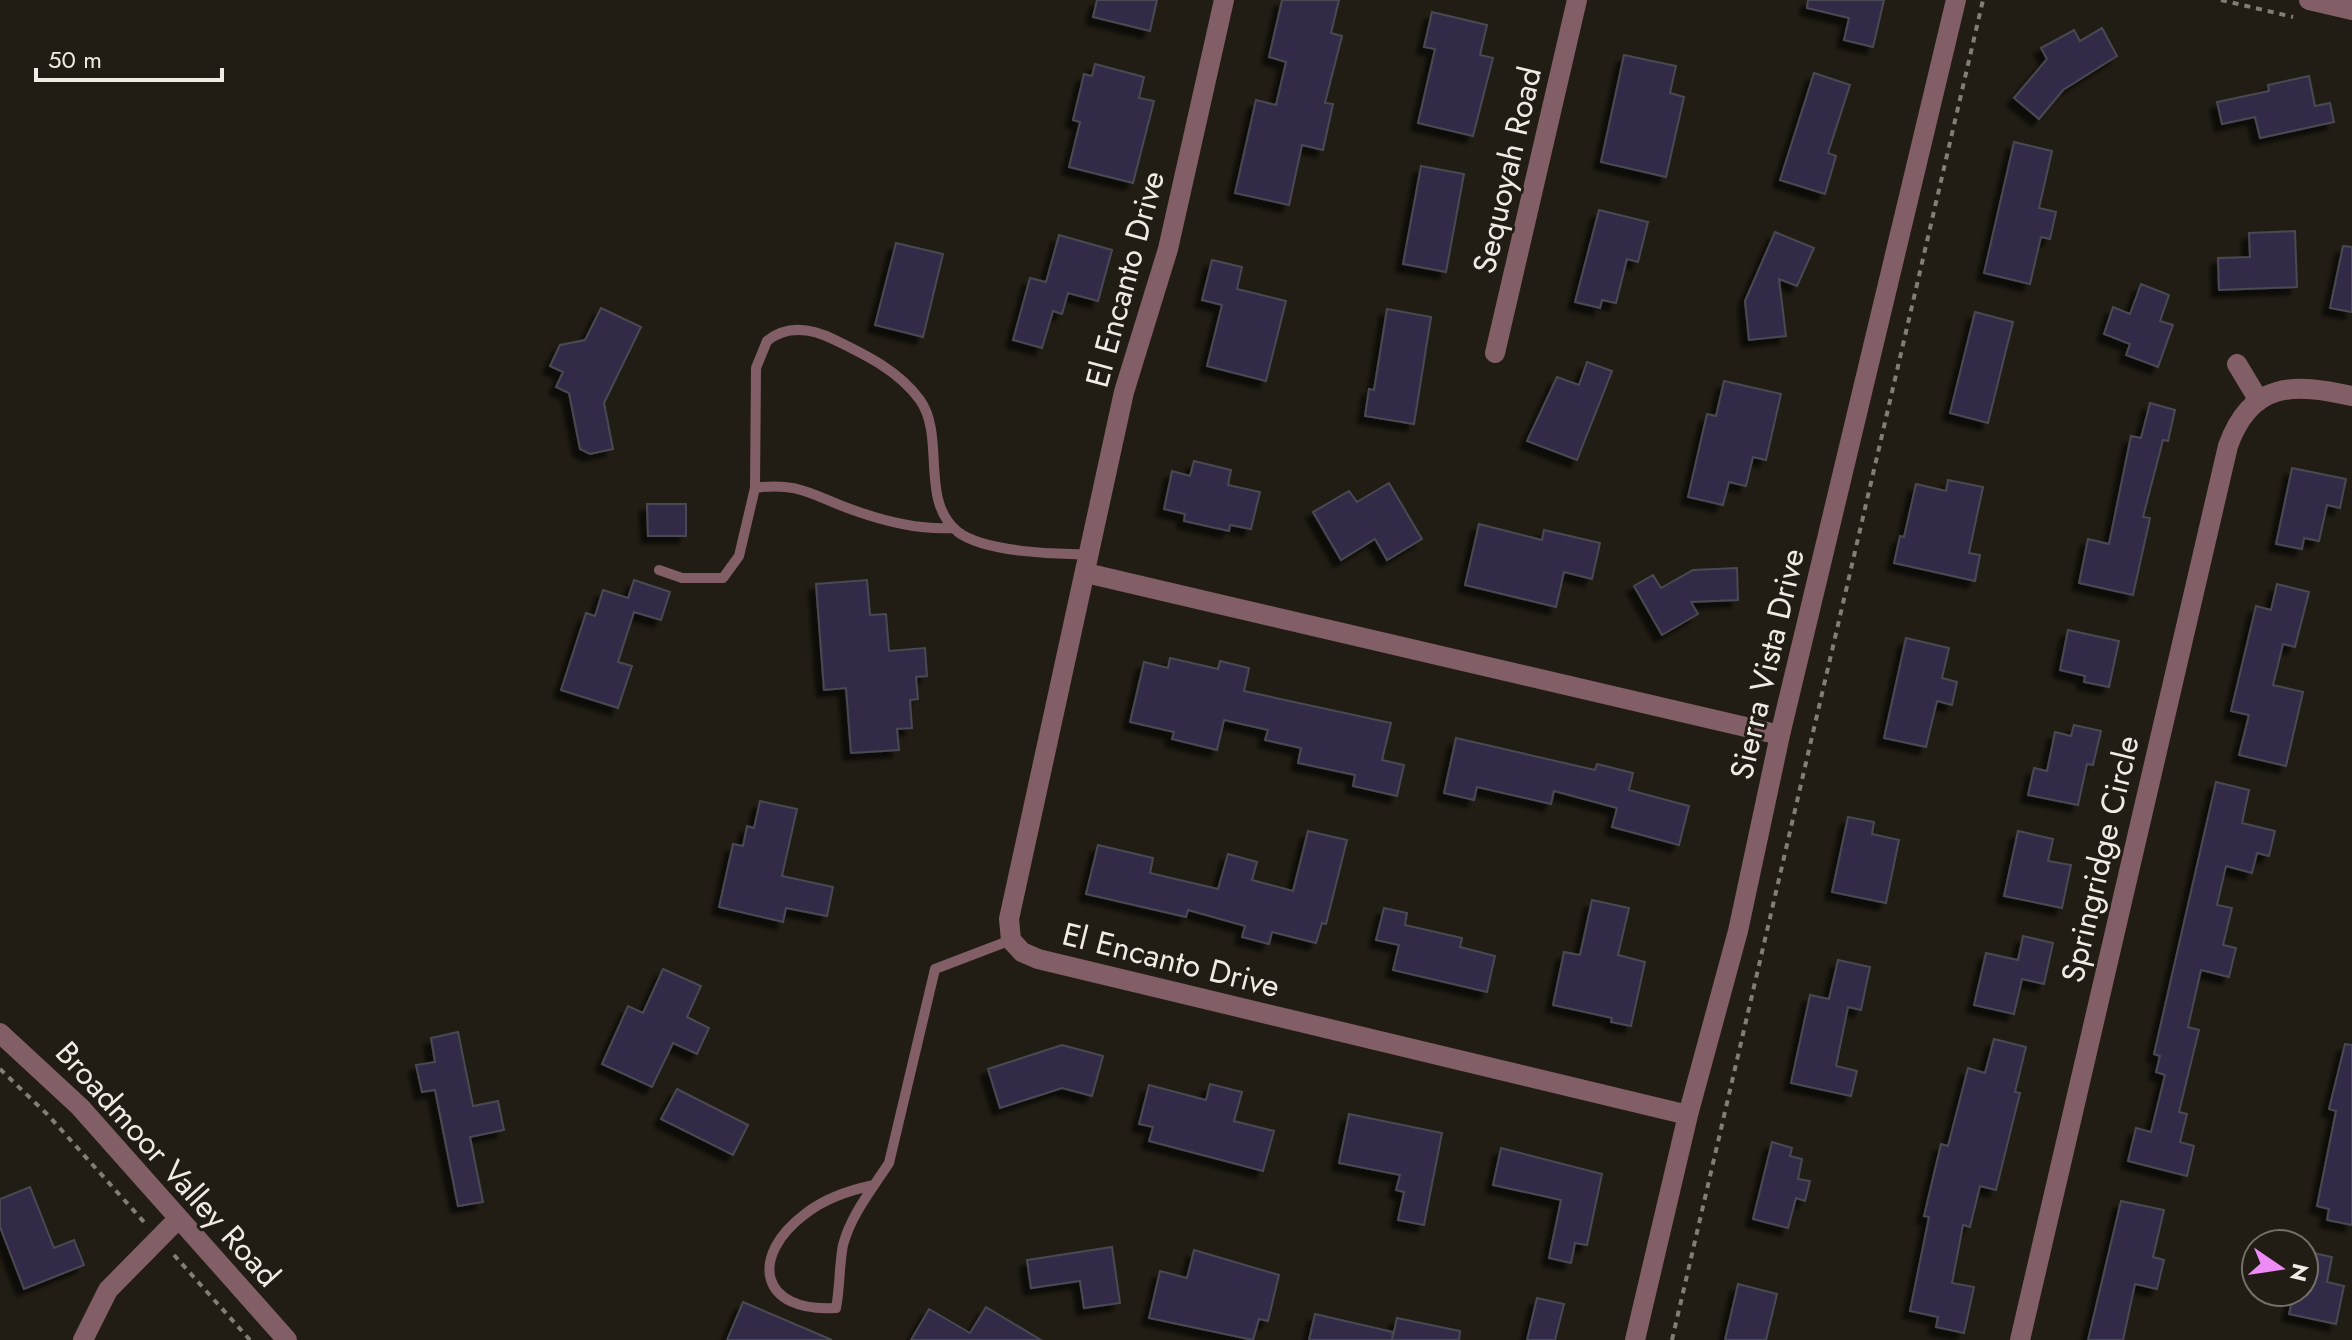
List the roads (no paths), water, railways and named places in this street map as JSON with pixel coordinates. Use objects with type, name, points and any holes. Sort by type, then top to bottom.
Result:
[{"type":"street","name":"El Encanto Drive","points":[[1224,0],[1168,249],[1124,392],[1009,919],[1011,940],[1022,952],[1038,959],[1688,1115]]},
{"type":"street","name":"Sequoyah Road","points":[[1495,353],[1577,0]]},
{"type":"street","name":"Sierra Vista Drive","points":[[1635,1340],[1688,1115],[1738,931],[1780,735],[1956,0]]},
{"type":"street","points":[[2309,0],[2352,10]]},
{"type":"street","points":[[2237,364],[2258,399],[2296,387],[2352,396]]},
{"type":"street","name":"Springridge Circle","points":[[2020,1340],[2221,471],[2235,428],[2258,399]]},
{"type":"street","points":[[1088,564],[1780,735]]},
{"type":"street","name":"Broadmoor Valley Road","points":[[0,1033],[80,1107],[287,1340]]},
{"type":"street","points":[[83,1340],[108,1290],[178,1219]]},
{"type":"lane","points":[[659,570],[682,578],[723,578],[739,556],[755,488],[756,368],[760,352],[773,336],[786,331],[810,331],[869,356],[900,377],[921,401],[928,419],[938,495],[946,520],[954,528],[967,537],[995,545],[1062,555],[1088,564]]},
{"type":"lane","points":[[755,488],[781,484],[873,516],[935,529],[954,528]]},
{"type":"lane","points":[[874,1185],[849,1190],[805,1214],[781,1238],[769,1264],[768,1277],[775,1290],[790,1302],[821,1309],[836,1308],[843,1247],[852,1219],[889,1163],[935,969],[1011,940]]}]
